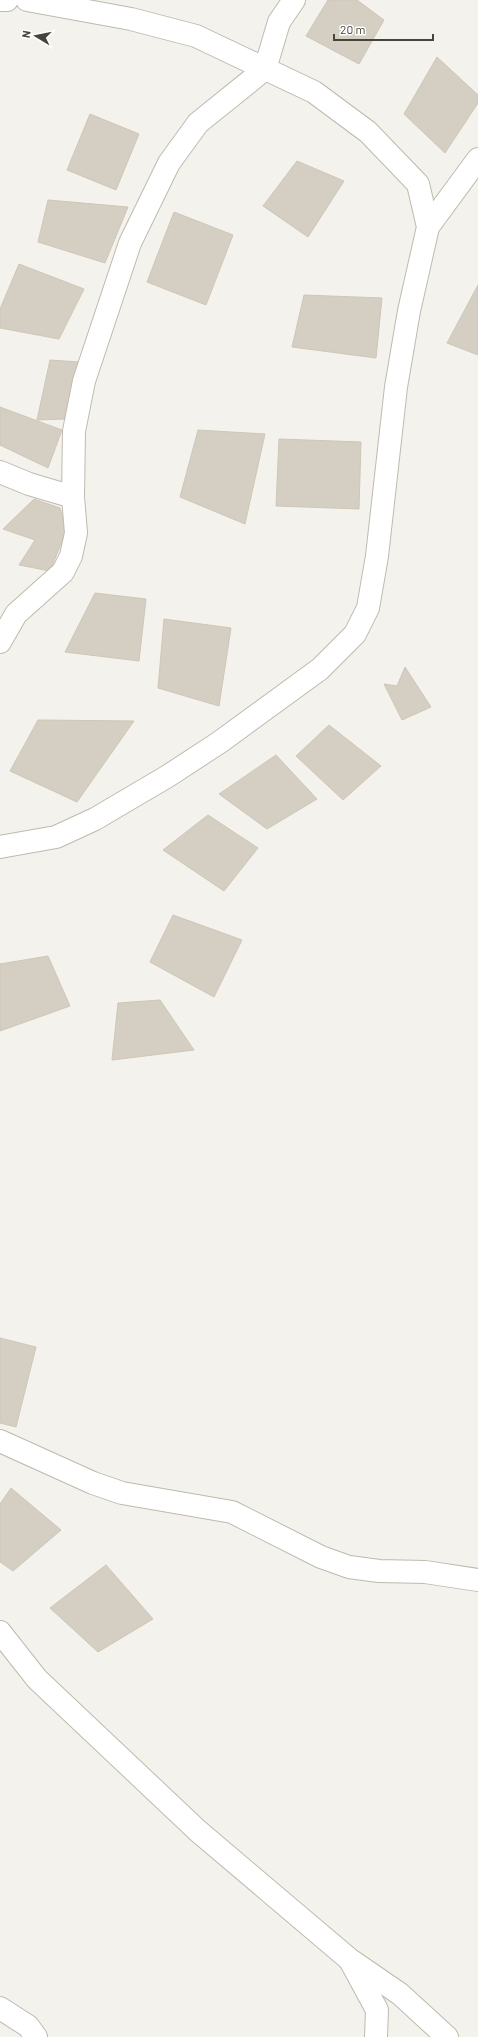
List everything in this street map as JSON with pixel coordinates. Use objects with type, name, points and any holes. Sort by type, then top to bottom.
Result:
[{"type":"street","points":[[0,0],[7,0]]},
{"type":"street","points":[[28,0],[131,19],[196,36],[314,92],[368,132],[418,184],[428,227]]},
{"type":"street","points":[[0,642],[16,614],[63,572],[71,556],[76,533],[73,497],[74,431],[84,382],[130,243],[169,163],[198,123],[265,69],[279,22],[294,0]]},
{"type":"street","points":[[0,847],[56,837],[95,819],[168,776],[220,742],[320,668],[355,634],[368,608],[377,556],[396,388],[409,311],[428,227],[478,159]]},
{"type":"street","points":[[0,472],[29,484],[73,497]]},
{"type":"street","points":[[0,1441],[93,1483],[122,1493],[232,1512],[321,1557],[349,1567],[379,1571],[425,1572],[478,1580]]},
{"type":"street","points":[[0,1632],[37,1679],[198,1831],[349,1959],[400,1994],[448,2037]]},
{"type":"street","points":[[349,1959],[377,2010],[376,2037]]},
{"type":"street","points":[[0,2008],[28,2026],[36,2037]]},
{"type":"building","points":[[328,0],[357,0],[384,20],[359,64],[306,36]]},
{"type":"building","points":[[437,57],[478,95],[478,103],[445,153],[404,114]]},
{"type":"building","points":[[90,114],[139,134],[116,190],[67,170]]},
{"type":"building","points":[[297,161],[344,181],[308,237],[263,206]]},
{"type":"building","points":[[48,200],[128,207],[105,263],[38,242]]},
{"type":"building","points":[[174,212],[233,235],[206,305],[147,282]]},
{"type":"building","points":[[19,264],[84,289],[59,339],[0,328],[0,309]]},
{"type":"building","points":[[478,285],[478,355],[447,343]]},
{"type":"building","points":[[304,295],[382,298],[376,358],[292,347]]},
{"type":"building","points":[[50,360],[80,362],[65,419],[37,420]]},
{"type":"building","points":[[0,407],[62,430],[48,468],[0,445]]},
{"type":"building","points":[[198,430],[265,434],[245,524],[180,497]]},
{"type":"building","points":[[279,439],[361,442],[359,509],[276,506]]},
{"type":"building","points":[[34,499],[60,508],[67,529],[50,571],[19,565],[35,540],[3,529]]},
{"type":"building","points":[[95,593],[146,599],[139,661],[65,652]]},
{"type":"building","points":[[164,619],[231,628],[219,706],[158,688]]},
{"type":"building","points":[[405,667],[431,707],[402,720],[384,684],[397,686]]},
{"type":"building","points":[[38,720],[134,721],[77,802],[10,771]]},
{"type":"building","points":[[329,725],[381,766],[343,800],[296,756]]},
{"type":"building","points":[[276,755],[317,799],[267,829],[219,794]]},
{"type":"building","points":[[208,815],[258,848],[224,891],[163,850]]},
{"type":"building","points":[[173,915],[242,940],[214,997],[150,962]]},
{"type":"building","points":[[48,956],[70,1006],[0,1031],[0,964]]},
{"type":"building","points":[[160,1000],[194,1050],[112,1060],[118,1003]]},
{"type":"building","points":[[0,1338],[36,1347],[16,1427],[0,1423]]},
{"type":"building","points":[[11,1488],[61,1530],[13,1571],[0,1562],[0,1504]]},
{"type":"building","points":[[106,1565],[153,1619],[98,1652],[50,1608]]}]
